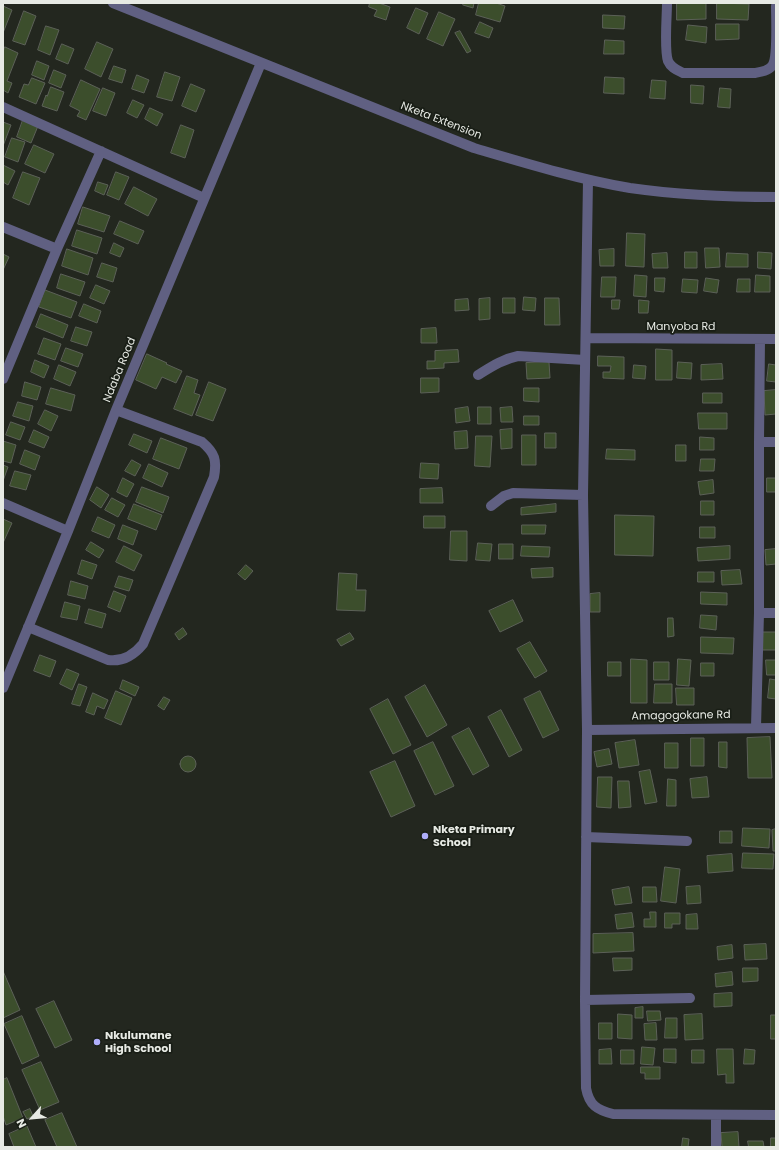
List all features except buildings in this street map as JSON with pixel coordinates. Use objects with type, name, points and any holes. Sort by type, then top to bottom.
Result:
[{"type":"street","name":"Nketa Extension","points":[[113,3],[474,148],[527,164],[588,180],[631,188],[669,193],[713,196],[776,197]]},
{"type":"street","points":[[667,3],[666,51],[668,62],[674,69],[683,73],[755,74],[766,71],[772,66],[775,57],[776,6]]},
{"type":"street","name":"Ndaba Road","points":[[3,688],[116,410],[261,63]]},
{"type":"street","points":[[3,107],[204,198]]},
{"type":"street","points":[[3,379],[57,249],[101,152]]},
{"type":"street","points":[[588,180],[583,496],[587,730],[585,1000],[587,1096],[595,1106],[604,1112],[613,1114],[776,1115]]},
{"type":"street","points":[[3,226],[57,249]]},
{"type":"street","name":"Manyoba Rd","points":[[586,338],[776,339]]},
{"type":"street","points":[[756,727],[759,614],[760,339]]},
{"type":"street","points":[[478,375],[500,362],[518,356],[585,360]]},
{"type":"street","points":[[28,627],[108,660],[115,661],[121,659],[138,650],[143,644],[214,477],[216,467],[215,459],[211,450],[202,442],[116,410]]},
{"type":"street","points":[[759,442],[776,442]]},
{"type":"street","points":[[491,506],[504,496],[513,493],[583,496]]},
{"type":"street","points":[[3,503],[68,531]]},
{"type":"street","points":[[759,614],[776,613]]},
{"type":"street","name":"Amagogokane Rd","points":[[587,730],[756,727],[776,728]]},
{"type":"street","points":[[586,837],[687,841]]},
{"type":"street","points":[[585,1000],[690,998]]},
{"type":"street","points":[[716,1115],[716,1147]]},
{"type":"place","name":"Nketa Primary School","points":[[425,836]]},
{"type":"place","name":"Nkulumane High School","points":[[97,1042]]}]
